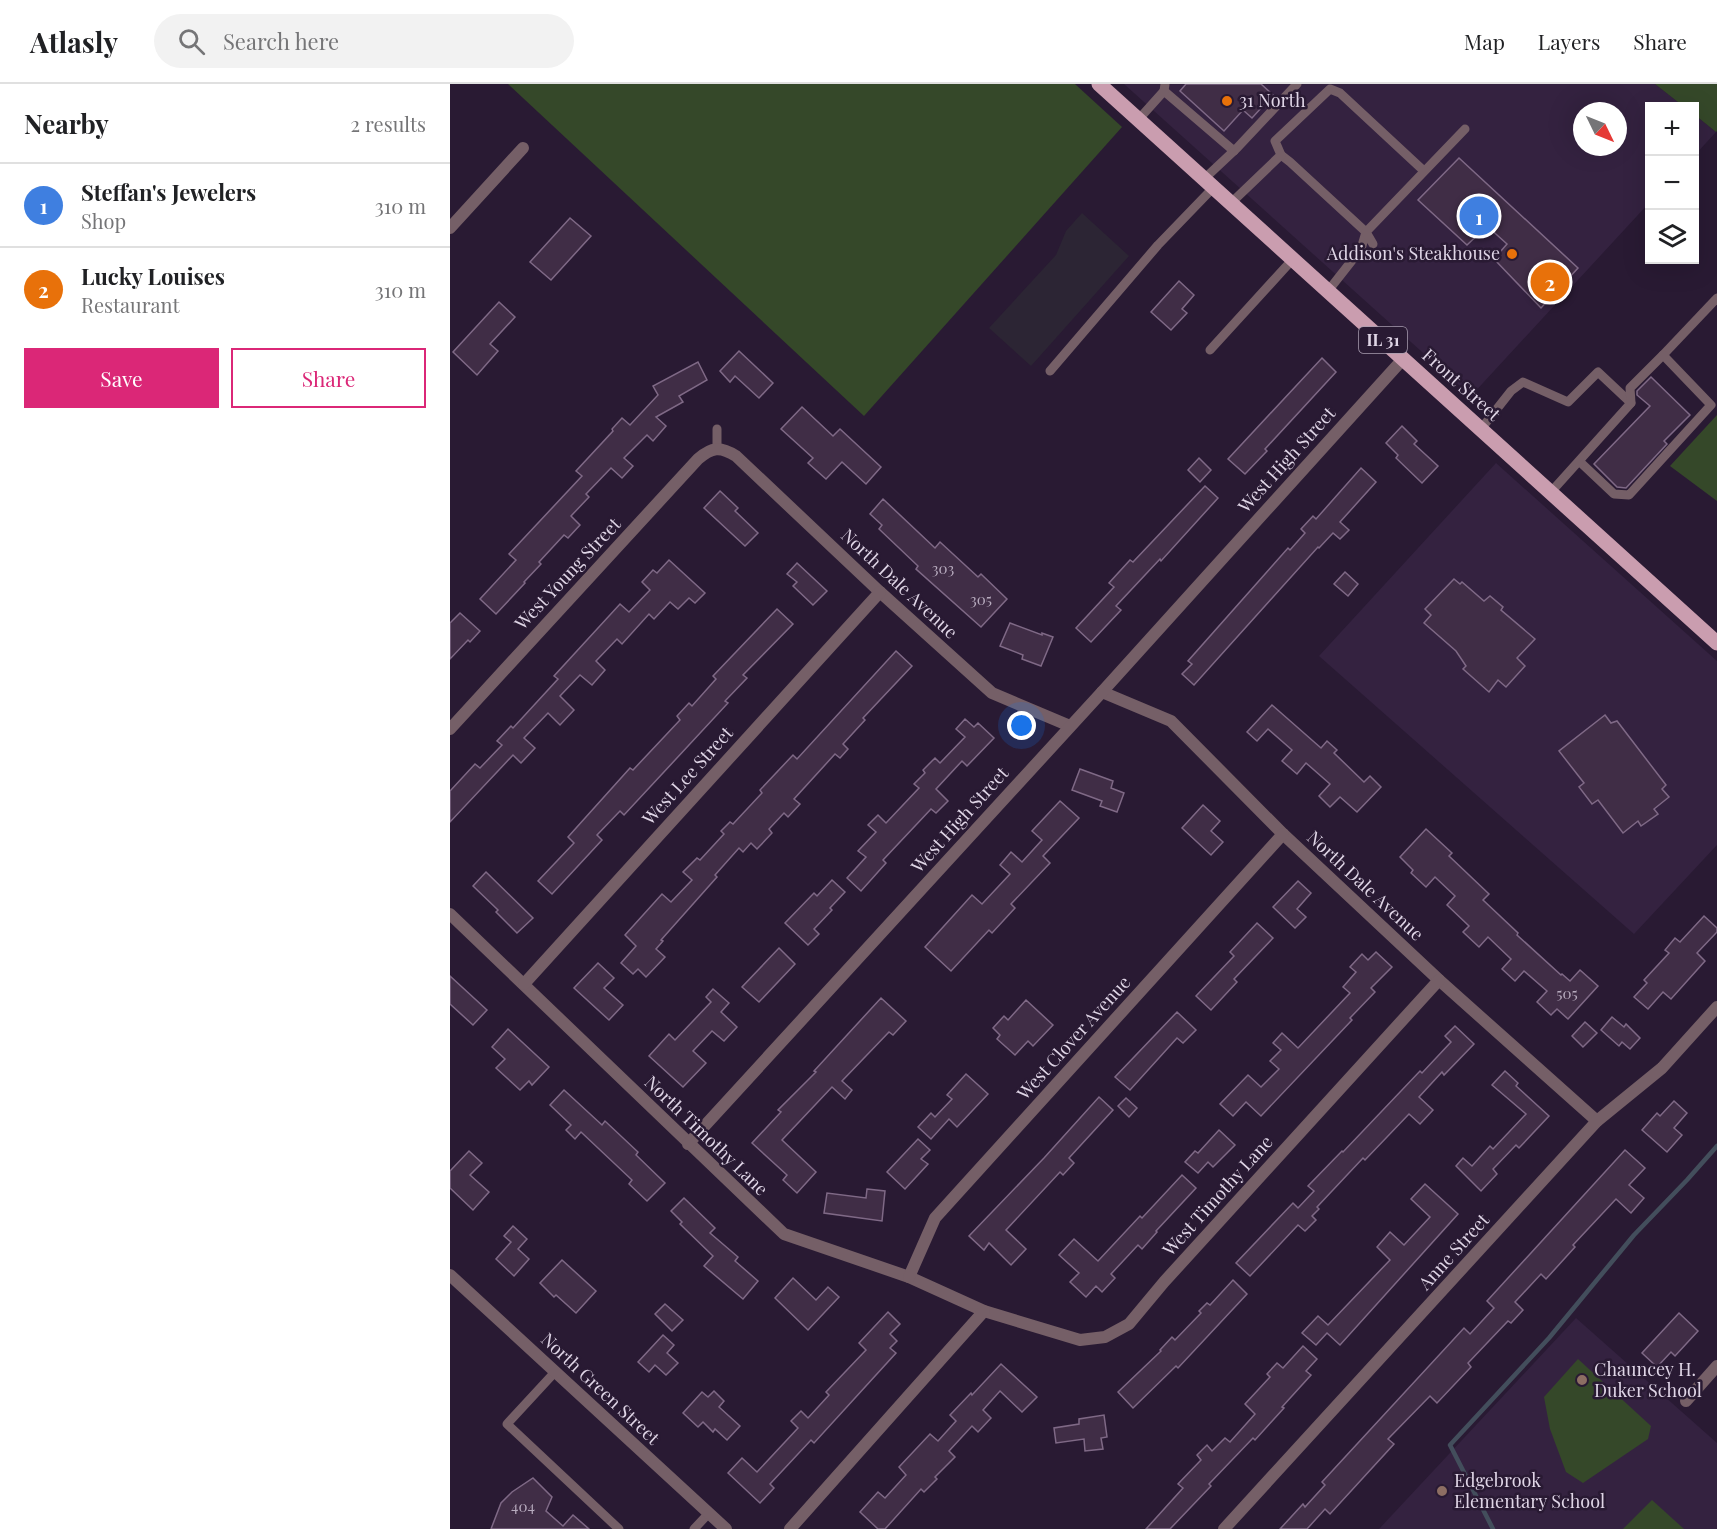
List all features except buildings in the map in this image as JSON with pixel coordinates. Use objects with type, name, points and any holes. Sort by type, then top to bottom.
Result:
[{"type":"main road","name":"Front Street","points":[[1102,85],[1717,642]]},
{"type":"street","points":[[450,228],[523,148]]},
{"type":"street","name":"West High Street","points":[[688,1144],[1403,359]]},
{"type":"street","name":"North Dale Avenue","points":[[717,448],[736,456],[880,592],[992,693],[1070,726]]},
{"type":"street","name":"West Young Street","points":[[450,729],[698,459],[707,451],[717,448]]},
{"type":"street","name":"West Lee Street","points":[[524,984],[880,592]]},
{"type":"street","name":"North Dale Avenue","points":[[1102,692],[1171,721],[1283,834],[1439,980],[1598,1121]]},
{"type":"street","name":"West Clover Avenue","points":[[909,1277],[935,1218],[1283,834]]},
{"type":"street","name":"North Timothy Lane","points":[[450,914],[784,1234],[909,1277],[984,1311]]},
{"type":"street","name":"West Timothy Lane","points":[[984,1311],[1080,1340],[1106,1337],[1129,1324],[1164,1282],[1439,980]]},
{"type":"street","name":"Anne Street","points":[[1224,1529],[1598,1121],[1662,1068],[1717,1007]]},
{"type":"street","name":"North Green Street","points":[[450,1275],[726,1529]]},
{"type":"street","points":[[790,1529],[984,1311]]},
{"type":"street","points":[[1686,1401],[1717,1366]]},
{"type":"lane","points":[[1050,371],[1158,245],[1234,151],[1297,84]]},
{"type":"lane","points":[[1138,120],[1165,87],[1234,151]]},
{"type":"lane","points":[[1373,244],[1366,232],[1281,155],[1275,141],[1330,89],[1340,93],[1424,171]]},
{"type":"lane","points":[[1328,291],[1361,249],[1366,232],[1465,129]]},
{"type":"lane","points":[[1231,203],[1281,155]]},
{"type":"lane","points":[[1210,350],[1293,260]]},
{"type":"lane","points":[[1551,492],[1630,403],[1630,388],[1717,298]]},
{"type":"lane","points":[[1579,461],[1614,494],[1629,495],[1711,405],[1663,355]]},
{"type":"lane","points":[[1481,429],[1510,391],[1523,382],[1568,402],[1598,372],[1630,403]]},
{"type":"lane","points":[[717,429],[717,448]]},
{"type":"lane","points":[[555,1372],[507,1424],[619,1529]]},
{"type":"lane","points":[[694,1529],[709,1513]]},
{"type":"shaded area","points":[[1124,84],[1655,84],[1678,102],[1645,102],[1645,207],[1471,396]]},
{"type":"shaded area","points":[[1699,118],[1716,132],[1699,151]]},
{"type":"shaded area","points":[[1082,213],[1129,256],[1031,366],[989,328],[1056,255],[1066,231]]},
{"type":"shaded area","points":[[1496,463],[1717,661],[1717,845],[1634,934],[1319,656]]},
{"type":"shaded area","name":"Chauncey H. Duker School","points":[[1576,1318],[1717,1443],[1717,1529],[1379,1529]]},
{"type":"green space","points":[[508,84],[1075,84],[1122,127],[864,416]]},
{"type":"green space","points":[[1655,84],[1717,84],[1717,131],[1699,118],[1699,102],[1678,102]]},
{"type":"green space","points":[[1717,415],[1717,501],[1670,466]]},
{"type":"green space","points":[[1578,1359],[1651,1426],[1648,1439],[1583,1483],[1566,1472],[1550,1429],[1544,1397]]},
{"type":"green space","points":[[1652,1500],[1684,1529],[1623,1529]]},
{"type":"waterway","points":[[1493,1529],[1450,1445],[1549,1338],[1634,1235],[1717,1146]]},
{"type":"place","name":"31 North","points":[[1227,101]]},
{"type":"place","name":"Steffan's Jewelers","points":[[1479,216]]},
{"type":"place","name":"Addison's Steakhouse","points":[[1512,254]]},
{"type":"place","name":"Lucky Louises","points":[[1550,282]]},
{"type":"place","name":"Chauncey H. Duker School","points":[[1582,1380]]},
{"type":"place","name":"Edgebrook Elementary School","points":[[1442,1491]]}]
